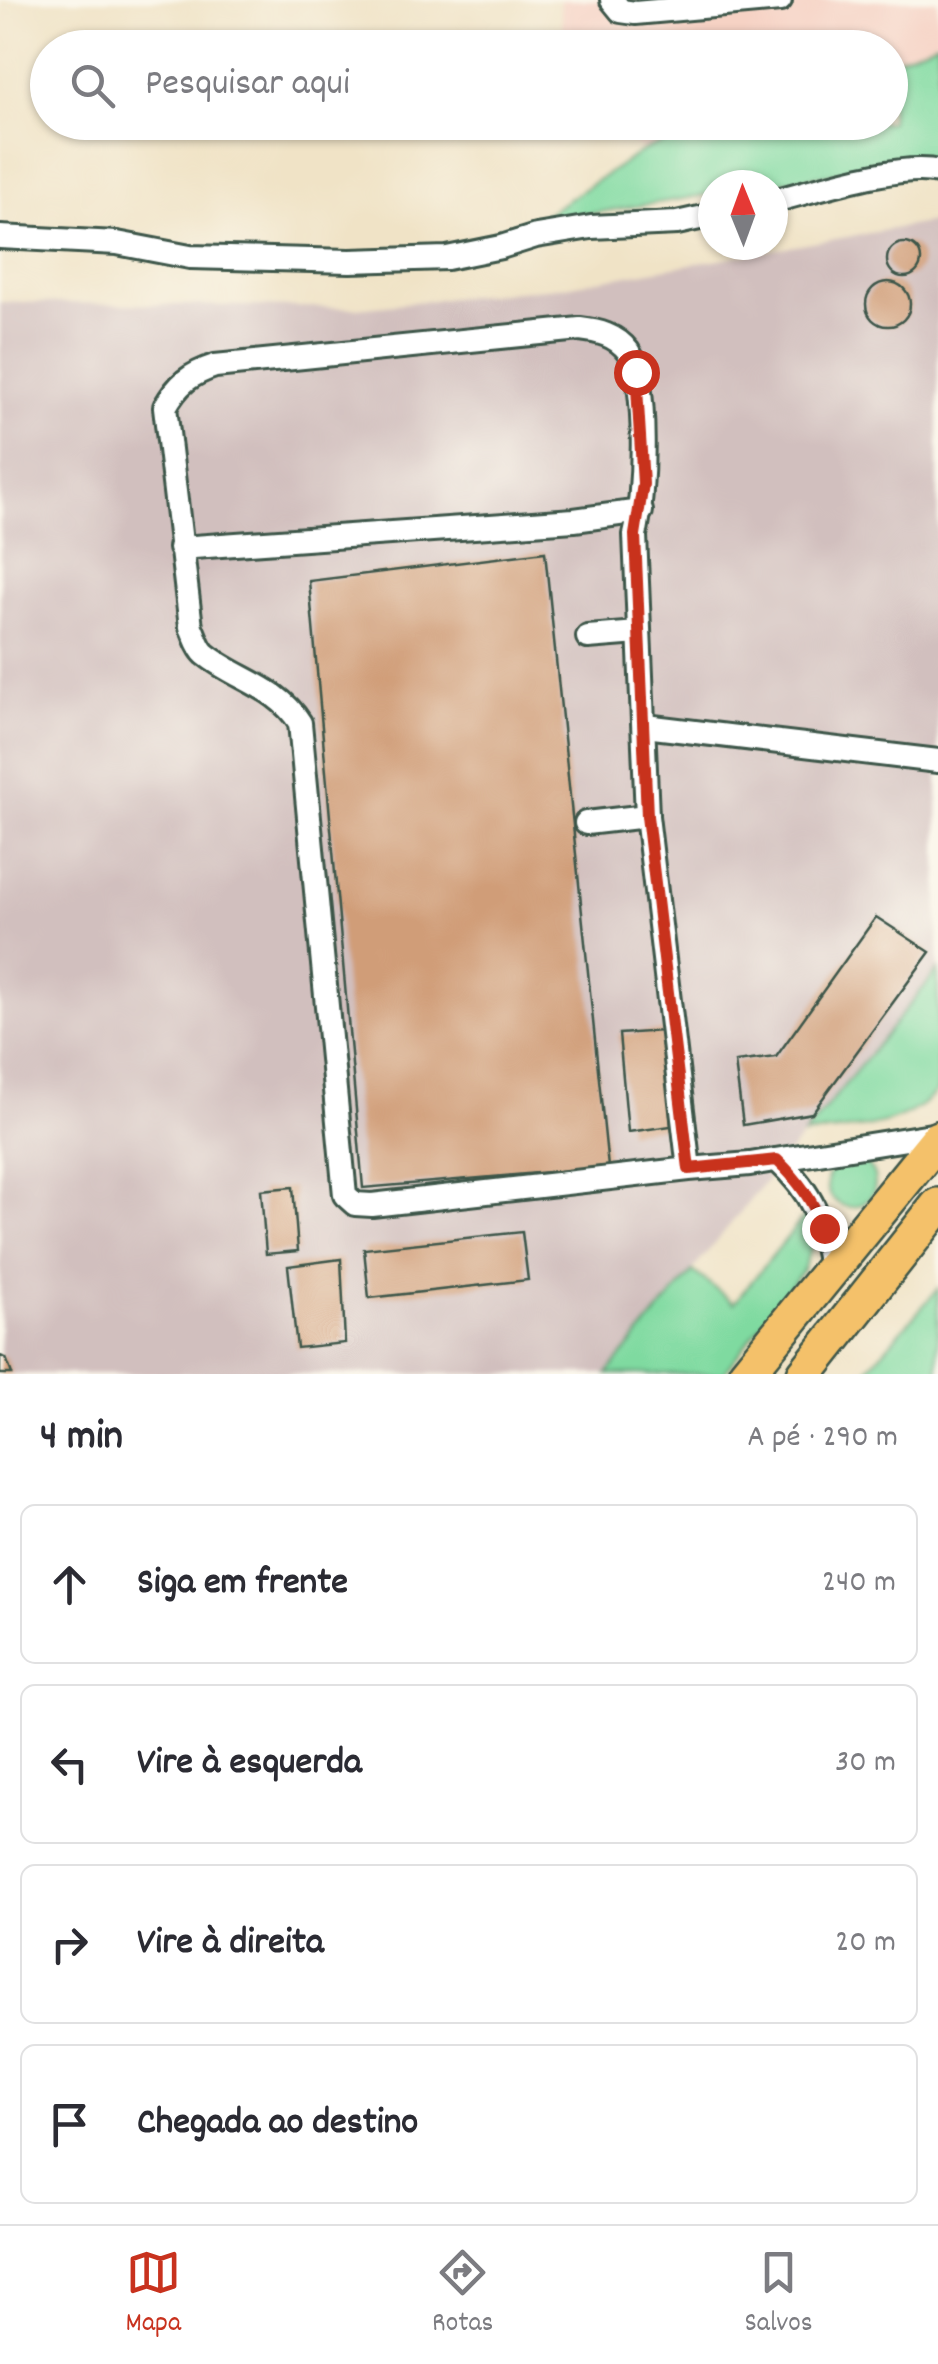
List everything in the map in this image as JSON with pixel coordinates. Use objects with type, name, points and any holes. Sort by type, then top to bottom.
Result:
[{"type":"highway","points":[[746,1374],[830,1268],[926,1157],[938,1136]]},
{"type":"highway","points":[[805,1374],[938,1206]]},
{"type":"lane","points":[[612,0],[621,12],[636,14],[700,4],[780,0]]},
{"type":"lane","points":[[788,197],[903,171],[938,172]]},
{"type":"lane","points":[[0,237],[117,243],[190,257],[369,261],[447,258],[555,233],[698,218]]},
{"type":"lane","points":[[689,1169],[647,816],[635,535],[641,511],[642,446],[636,372],[628,352],[600,331],[580,329],[407,344],[215,366],[194,372],[177,386],[165,406],[191,626],[202,652],[290,707],[300,724],[345,1195],[355,1204],[372,1206],[777,1160],[938,1136]]},
{"type":"lane","points":[[180,548],[574,520],[641,511]]},
{"type":"lane","points":[[588,637],[638,633]]},
{"type":"lane","points":[[645,726],[938,760]]},
{"type":"lane","points":[[586,823],[647,816]]},
{"type":"lane","points":[[777,1160],[811,1198],[824,1228],[830,1268]]},
{"type":"lane","points":[[864,1297],[938,1217]]},
{"type":"shaded area","points":[[560,0],[938,0],[938,43],[908,54],[908,30],[563,30]]},
{"type":"shaded area","points":[[627,140],[672,140],[644,150]]},
{"type":"shaded area","points":[[938,221],[938,970],[608,1374],[0,1374],[0,302],[357,308],[565,286],[714,260],[788,260],[788,247]]},
{"type":"green space","points":[[938,42],[938,159],[788,181],[788,170],[698,170],[698,196],[532,223],[644,150],[672,140],[908,140],[908,53]]},
{"type":"green space","points":[[938,970],[938,1090],[909,1113],[893,1120],[804,1135]]},
{"type":"green space","points":[[851,1159],[868,1166],[875,1183],[868,1200],[851,1207],[834,1200],[827,1183],[834,1166]]},
{"type":"green space","points":[[808,1212],[815,1238],[803,1270],[723,1374],[607,1374],[693,1271],[734,1303]]},
{"type":"green space","points":[[938,1289],[938,1374],[863,1374]]},
{"type":"building","points":[[904,243],[916,248],[921,260],[916,272],[904,277],[892,272],[887,260],[892,248]]},
{"type":"building","points":[[888,282],[904,288],[910,304],[904,320],[888,326],[872,320],[866,304],[872,288]]},
{"type":"building","points":[[545,552],[608,1167],[363,1188],[309,581]]},
{"type":"building","points":[[876,917],[930,952],[812,1113],[743,1125],[735,1062],[776,1057]]},
{"type":"building","points":[[663,1031],[671,1126],[628,1132],[619,1034]]},
{"type":"building","points":[[293,1187],[298,1251],[266,1254],[261,1190]]},
{"type":"building","points":[[522,1232],[528,1280],[369,1298],[364,1249]]},
{"type":"building","points":[[341,1259],[345,1343],[297,1348],[288,1266]]},
{"type":"building","points":[[0,1356],[6,1358],[12,1374],[0,1374]]},
{"type":"route","points":[[636,372],[643,484],[635,535],[647,816],[689,1169],[777,1160],[811,1198],[824,1228]]}]
